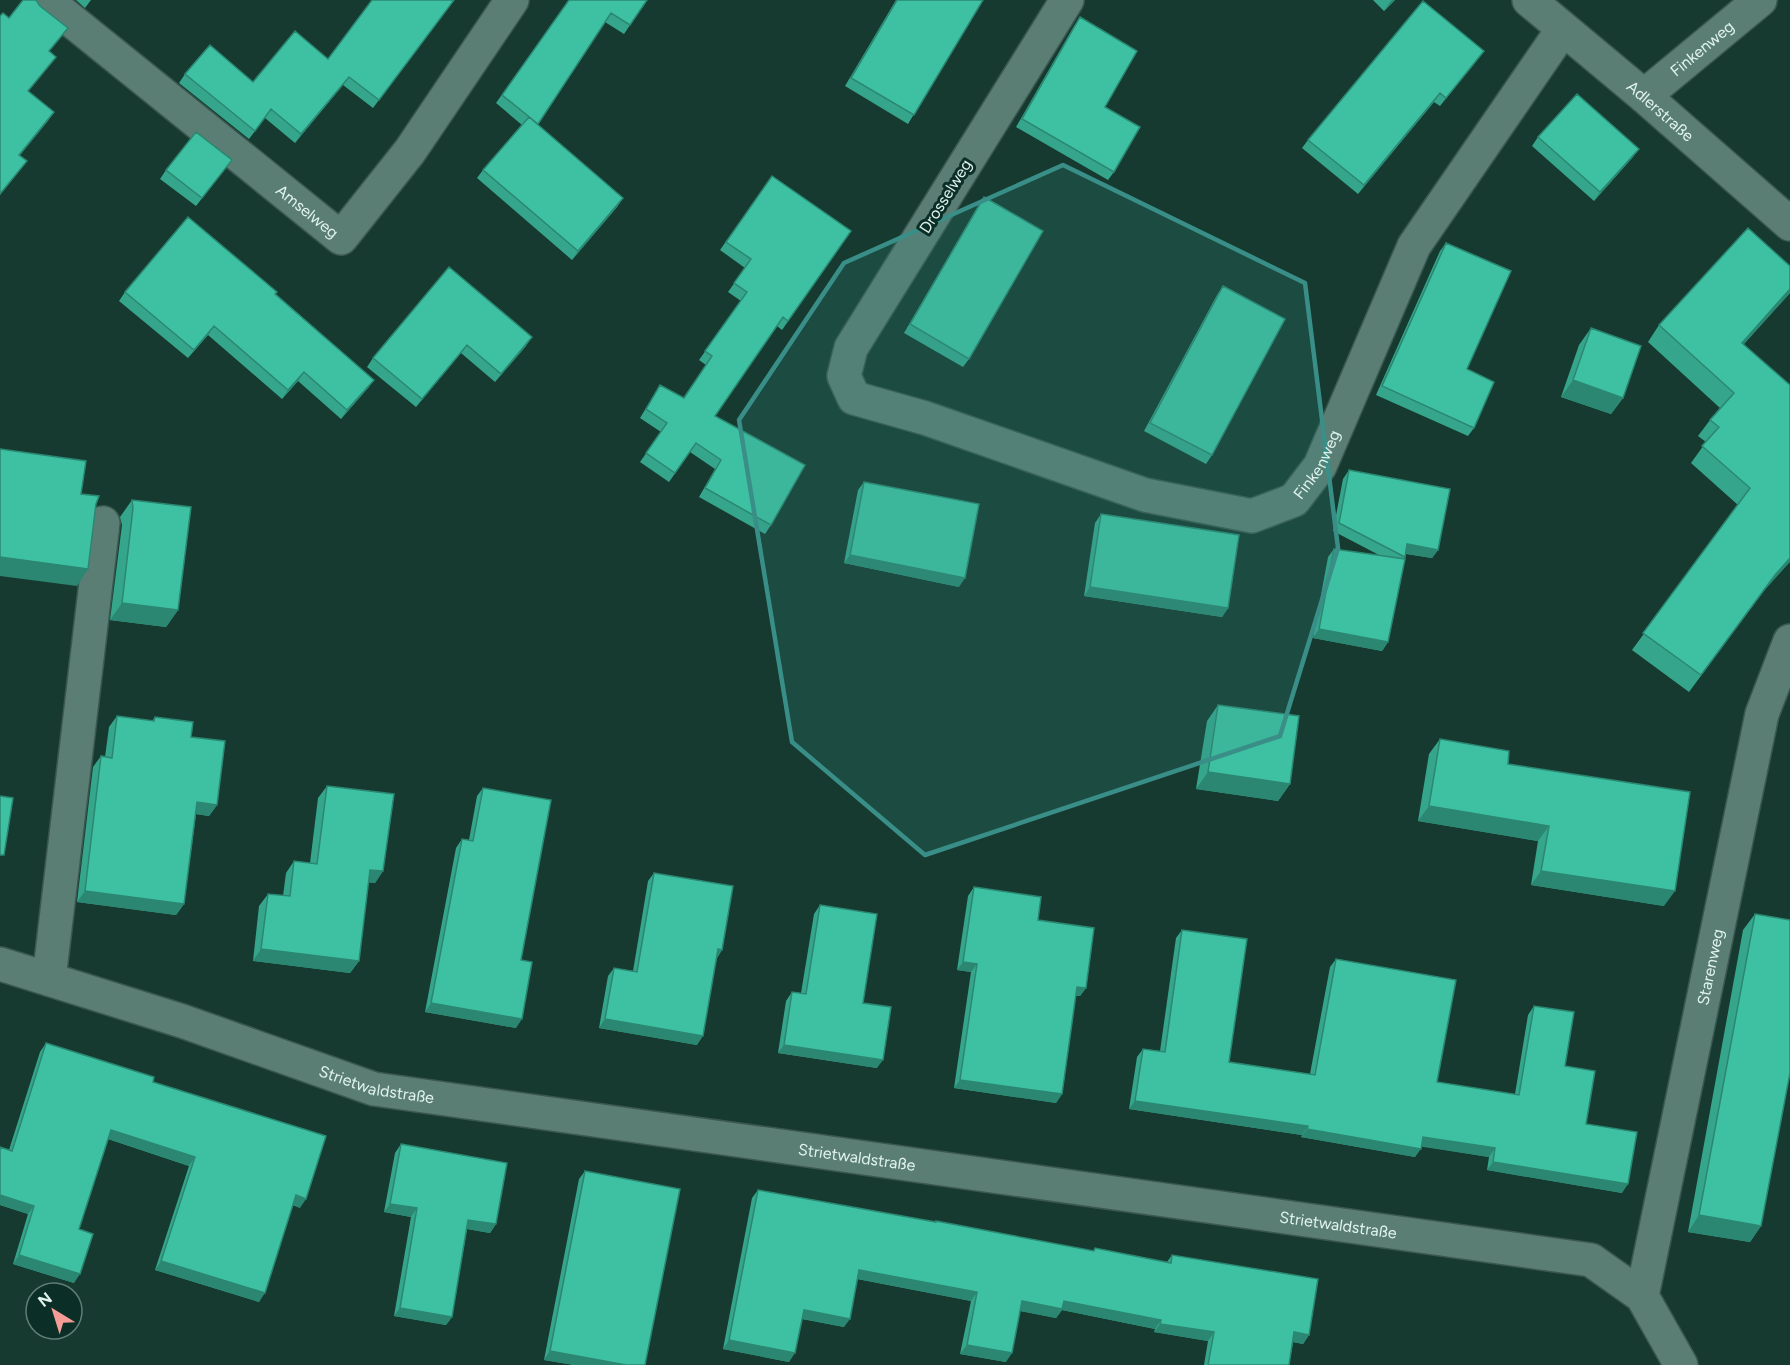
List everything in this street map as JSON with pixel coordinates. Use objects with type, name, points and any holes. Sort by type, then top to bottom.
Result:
[{"type":"street","name":"Amselweg","points":[[46,0],[341,238],[410,151],[512,0]]},
{"type":"street","name":"Drosselweg","points":[[854,398],[844,375],[851,348],[1066,0]]},
{"type":"street","name":"Adlerstraße","points":[[1529,0],[1644,96],[1790,224]]},
{"type":"street","name":"Finkenweg","points":[[1644,96],[1760,0]]},
{"type":"street","name":"Finkenweg","points":[[854,398],[925,418],[1145,495],[1252,516],[1294,500],[1320,466],[1414,246],[1563,29]]},
{"type":"street","points":[[49,979],[104,523]]},
{"type":"street","name":"Starenweg","points":[[1642,1296],[1762,714],[1790,641]]},
{"type":"street","name":"Strietwaldstraße","points":[[0,964],[182,1021],[374,1089],[1592,1260],[1642,1296],[1681,1365]]},
{"type":"highlighted area","points":[[1063,165],[1305,283],[1338,548],[1280,736],[925,855],[792,742],[739,420],[844,263]]},
{"type":"building","points":[[23,0],[36,0],[40,6],[68,28],[49,51],[56,57],[28,91],[54,112],[19,155],[27,161],[0,194],[0,16],[3,13],[9,18]]},
{"type":"building","points":[[372,0],[454,0],[379,100],[349,77],[301,134],[271,109],[255,131],[185,74],[210,45],[253,82],[295,31],[328,59]]},
{"type":"building","points":[[569,0],[647,0],[630,25],[611,13],[538,124],[502,95]]},
{"type":"building","points":[[897,0],[983,0],[914,115],[851,78]]},
{"type":"building","points":[[1423,1],[1484,51],[1446,98],[1440,93],[1364,185],[1308,140]]},
{"type":"building","points":[[1080,17],[1137,51],[1105,107],[1140,127],[1114,172],[1022,119]]},
{"type":"building","points":[[1577,94],[1639,149],[1600,192],[1538,137]]},
{"type":"building","points":[[529,117],[623,198],[578,251],[483,170]]},
{"type":"building","points":[[196,132],[232,160],[202,198],[166,170]]},
{"type":"building","points":[[772,176],[851,231],[788,321],[783,317],[715,416],[805,465],[771,525],[705,488],[721,460],[696,443],[675,473],[646,453],[667,423],[646,409],[660,385],[684,398],[712,356],[705,351],[747,292],[734,283],[751,259],[726,242]]},
{"type":"building","points":[[984,197],[1043,231],[969,359],[910,324]]},
{"type":"building","points":[[188,217],[277,292],[275,294],[374,380],[347,410],[304,372],[288,390],[214,326],[194,350],[125,292]]},
{"type":"building","points":[[1748,228],[1790,266],[1790,289],[1742,343],[1790,385],[1790,558],[1701,675],[1643,633],[1750,488],[1702,446],[1719,427],[1710,420],[1734,393],[1659,325]]},
{"type":"building","points":[[1446,243],[1511,271],[1467,369],[1494,382],[1474,428],[1382,386]]},
{"type":"building","points":[[449,267],[532,337],[501,374],[467,345],[422,399],[373,358]]},
{"type":"building","points":[[1223,286],[1285,319],[1212,455],[1150,423]]},
{"type":"building","points":[[1591,328],[1641,346],[1623,398],[1573,380]]},
{"type":"building","points":[[0,449],[86,461],[81,494],[99,496],[88,569],[0,557]]},
{"type":"building","points":[[1349,470],[1450,489],[1438,550],[1407,544],[1405,557],[1339,523]]},
{"type":"building","points":[[864,482],[979,504],[965,578],[850,555]]},
{"type":"building","points":[[132,500],[191,507],[178,610],[122,603]]},
{"type":"building","points":[[1101,514],[1239,535],[1228,608],[1090,587]]},
{"type":"building","points":[[1334,549],[1405,559],[1388,642],[1319,629]]},
{"type":"building","points":[[1218,705],[1299,716],[1290,784],[1208,772]]},
{"type":"building","points":[[117,716],[154,721],[155,717],[193,722],[191,737],[225,741],[217,805],[197,802],[184,904],[85,891],[101,756],[112,758]]},
{"type":"building","points":[[1440,739],[1509,751],[1508,764],[1690,792],[1675,891],[1541,871],[1549,826],[1429,806]]},
{"type":"building","points":[[327,786],[394,794],[383,871],[370,870],[359,961],[261,949],[268,894],[290,896],[294,861],[317,864]]},
{"type":"building","points":[[483,788],[551,800],[521,960],[532,962],[522,1019],[431,1003],[462,839],[473,841]]},
{"type":"building","points":[[0,796],[13,798],[4,855],[0,855]]},
{"type":"building","points":[[654,873],[733,886],[722,950],[718,949],[703,1036],[605,1019],[614,968],[637,972]]},
{"type":"building","points":[[974,887],[1041,897],[1038,920],[1094,928],[1086,988],[1077,987],[1062,1094],[960,1080],[977,964],[963,962]]},
{"type":"building","points":[[820,905],[877,914],[863,1003],[891,1007],[883,1060],[784,1045],[792,992],[806,994]]},
{"type":"building","points":[[1755,914],[1790,920],[1790,1073],[1761,1226],[1699,1215]]},
{"type":"building","points":[[1182,930],[1247,939],[1229,1062],[1315,1075],[1336,959],[1456,980],[1437,1082],[1519,1095],[1534,1006],[1574,1012],[1565,1066],[1595,1071],[1586,1124],[1637,1132],[1628,1184],[1493,1162],[1495,1148],[1423,1137],[1421,1149],[1307,1129],[1308,1126],[1135,1101],[1143,1049],[1165,1052]]},
{"type":"building","points":[[46,1043],[154,1077],[153,1082],[326,1136],[306,1199],[296,1195],[265,1293],[161,1261],[195,1157],[111,1130],[79,1229],[93,1234],[80,1274],[19,1255],[34,1206],[0,1195],[0,1147],[12,1151]]},
{"type":"building","points":[[401,1144],[507,1163],[496,1224],[468,1220],[452,1317],[400,1308],[417,1208],[390,1204]]},
{"type":"building","points":[[585,1171],[680,1189],[645,1365],[626,1365],[550,1351]]},
{"type":"building","points":[[758,1190],[1094,1251],[1095,1248],[1171,1263],[1172,1255],[1318,1279],[1309,1335],[1294,1332],[1289,1365],[1208,1365],[1214,1332],[1160,1324],[1161,1320],[1064,1301],[1062,1309],[1022,1301],[1012,1353],[967,1345],[977,1292],[859,1270],[850,1319],[804,1310],[795,1353],[729,1340]]}]
